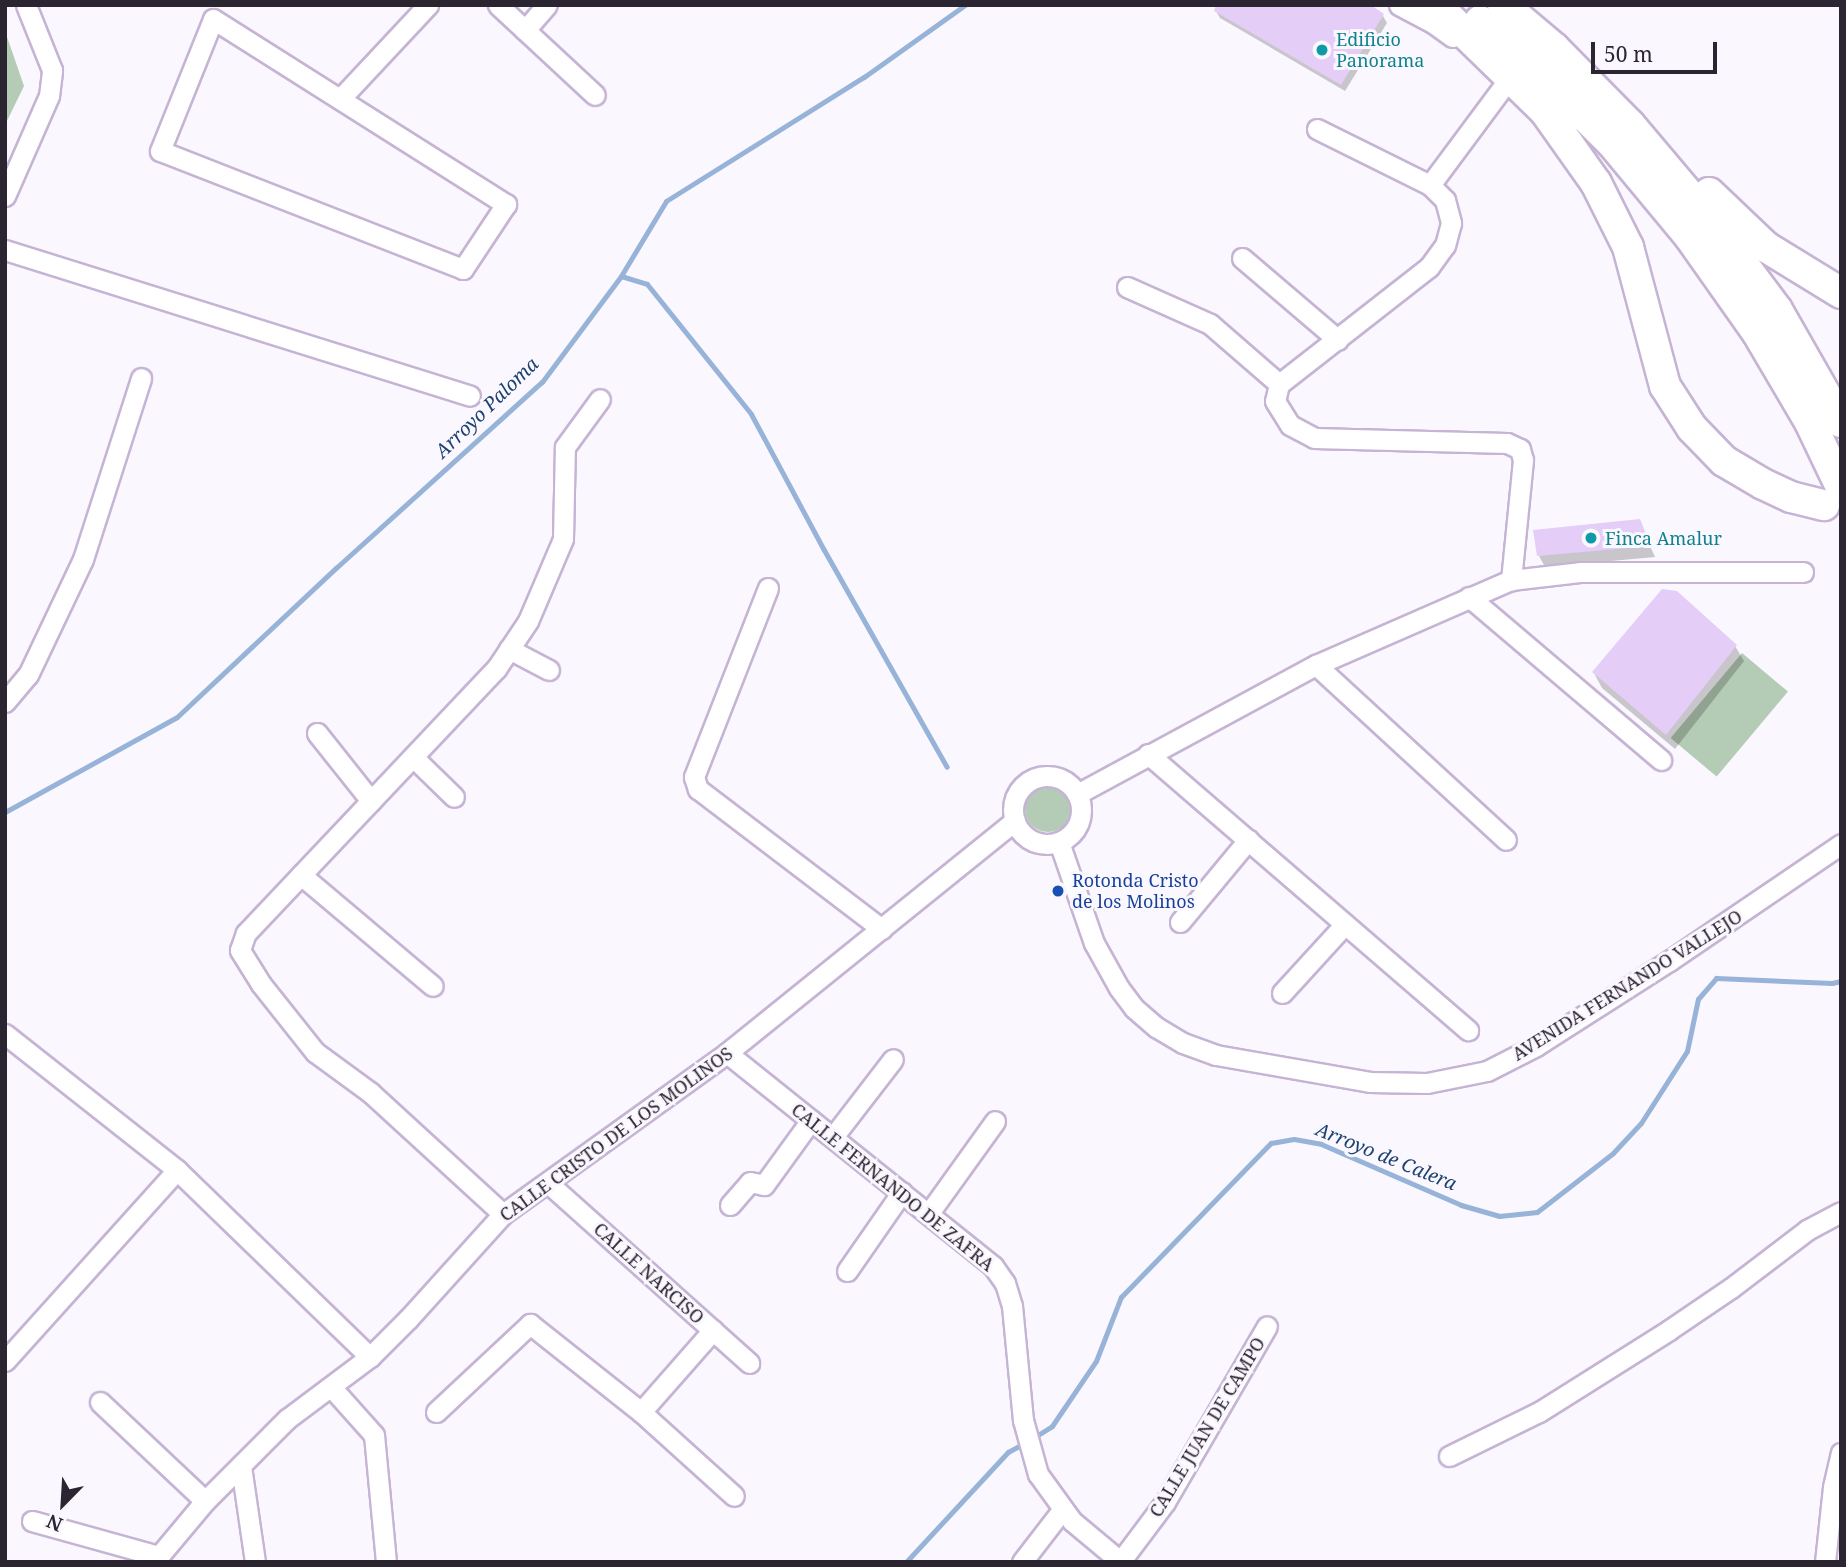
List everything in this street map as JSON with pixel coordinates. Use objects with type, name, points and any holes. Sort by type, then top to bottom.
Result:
[{"type":"highway","points":[[1436,5],[1527,69],[1630,125],[1707,216],[1777,310],[1841,422]]},
{"type":"highway","points":[[1462,5],[1527,69],[1612,142],[1690,237],[1757,332],[1810,422],[1832,496],[1763,484],[1724,461],[1692,428],[1665,386],[1628,247],[1596,183],[1545,111],[1527,69],[1503,5]]},
{"type":"highway","points":[[1527,69],[1589,67],[1747,232],[1789,263],[1841,293]]},
{"type":"street","points":[[5,195],[49,96],[52,70],[26,5]]},
{"type":"street","points":[[340,99],[428,5]]},
{"type":"street","points":[[498,5],[595,95]]},
{"type":"street","points":[[525,30],[547,5]]},
{"type":"street","points":[[1399,5],[1527,69],[1430,185]]},
{"type":"street","points":[[213,19],[340,99],[506,204],[463,270],[160,151],[213,19]]},
{"type":"street","points":[[1317,129],[1430,185],[1445,200],[1451,223],[1445,245],[1429,267],[1279,384],[1275,401],[1290,425],[1314,438],[1507,443],[1520,449],[1523,460],[1511,580]]},
{"type":"street","points":[[5,250],[470,396]]},
{"type":"street","points":[[1242,258],[1338,340]]},
{"type":"street","points":[[1127,287],[1210,324],[1279,384]]},
{"type":"street","points":[[5,702],[28,675],[83,559],[141,378]]},
{"type":"street","points":[[503,1214],[371,1093],[315,1052],[261,984],[240,950],[246,933],[496,668],[528,621],[563,539],[565,447],[600,398]]},
{"type":"street","points":[[1077,794],[1316,665],[1511,580],[1580,572],[1803,572]]},
{"type":"street","points":[[768,588],[694,777],[698,789],[882,929]]},
{"type":"street","points":[[1469,597],[1661,760]]},
{"type":"street","points":[[509,649],[549,670]]},
{"type":"street","points":[[1316,665],[1506,840]]},
{"type":"street","points":[[317,733],[371,801]]},
{"type":"street","points":[[1148,754],[1468,1030]]},
{"type":"street","points":[[413,757],[454,797]]},
{"type":"street","points":[[1049,776],[1060,779],[1077,794],[1080,816],[1077,827],[1059,842],[1038,842],[1020,831],[1015,821],[1015,799],[1028,782],[1049,776]]},
{"type":"street","name":"CALLE CRISTO DE LOS MOLINOS","points":[[156,1559],[205,1501],[288,1419],[370,1357],[503,1214],[727,1053],[1015,821]]},
{"type":"street","points":[[1180,922],[1248,840]]},
{"type":"street","name":"AVENIDA FERNANDO VALLEJO","points":[[1059,842],[1094,943],[1119,988],[1134,1008],[1156,1027],[1183,1043],[1216,1055],[1370,1082],[1427,1083],[1487,1071],[1536,1046],[1669,961],[1841,844]]},
{"type":"street","points":[[302,875],[433,986]]},
{"type":"street","points":[[1283,993],[1345,924]]},
{"type":"street","points":[[5,1034],[177,1170],[370,1357]]},
{"type":"street","name":"CALLE FERNANDO DE ZAFRA","points":[[727,1053],[993,1266],[1005,1283],[1013,1306],[1023,1420],[1031,1457],[1038,1474],[1062,1510],[1121,1562]]},
{"type":"street","points":[[833,1137],[894,1059]]},
{"type":"street","points":[[730,1205],[750,1182],[764,1185],[811,1120]]},
{"type":"street","points":[[929,1213],[995,1121]]},
{"type":"street","points":[[5,1361],[177,1170]]},
{"type":"street","name":"CALLE NARCISO","points":[[548,1183],[749,1363]]},
{"type":"street","points":[[847,1271],[902,1192]]},
{"type":"street","points":[[1449,1456],[1539,1412],[1669,1331],[1807,1230],[1841,1212]]},
{"type":"street","points":[[436,1412],[530,1324],[641,1412],[734,1496]]},
{"type":"street","name":"CALLE JUAN DE CAMPO","points":[[1121,1562],[1165,1502],[1267,1325]]},
{"type":"street","points":[[641,1412],[713,1330]]},
{"type":"street","points":[[332,1388],[374,1435],[386,1562]]},
{"type":"street","points":[[100,1402],[205,1501]]},
{"type":"street","points":[[1825,1562],[1833,1487],[1841,1453]]},
{"type":"street","points":[[241,1466],[255,1562]]},
{"type":"street","points":[[1022,1562],[1062,1510]]},
{"type":"street","points":[[32,1521],[156,1559]]},
{"type":"green space","points":[[5,31],[24,86],[5,125]]},
{"type":"green space","points":[[1742,653],[1788,692],[1717,777],[1671,738]]},
{"type":"green space","points":[[1048,786],[1064,793],[1071,809],[1064,825],[1048,832],[1032,825],[1025,809],[1032,793]]},
{"type":"building","name":"Edificio Panorama","points":[[1216,5],[1371,5],[1384,14],[1341,85],[1214,11]]},
{"type":"building","name":"Finca Amalur","points":[[1640,519],[1651,546],[1537,556],[1533,530]]},
{"type":"building","points":[[1662,589],[1677,591],[1737,645],[1666,735],[1592,672]]},
{"type":"waterway","name":"Arroyo Paloma","points":[[5,812],[177,717],[337,567],[542,382],[621,276],[666,201],[864,77],[965,5]]},
{"type":"waterway","points":[[621,276],[647,284],[751,414],[824,550],[947,767]]},
{"type":"waterway","name":"Arroyo de Calera","points":[[1033,1438],[1052,1426],[1096,1361],[1121,1297],[1271,1143],[1294,1139],[1321,1144],[1461,1205],[1499,1216],[1537,1212],[1613,1153],[1641,1123],[1687,1051],[1698,999],[1716,978],[1832,983],[1841,981]]},
{"type":"waterway","name":"Arroyo de Calera","points":[[906,1562],[1008,1452],[1024,1443]]},
{"type":"place","name":"Edificio Panorama","points":[[1322,50]]},
{"type":"place","name":"Finca Amalur","points":[[1591,538]]},
{"type":"place","name":"Rotonda Cristo de los Molinos","points":[[1058,891]]}]
